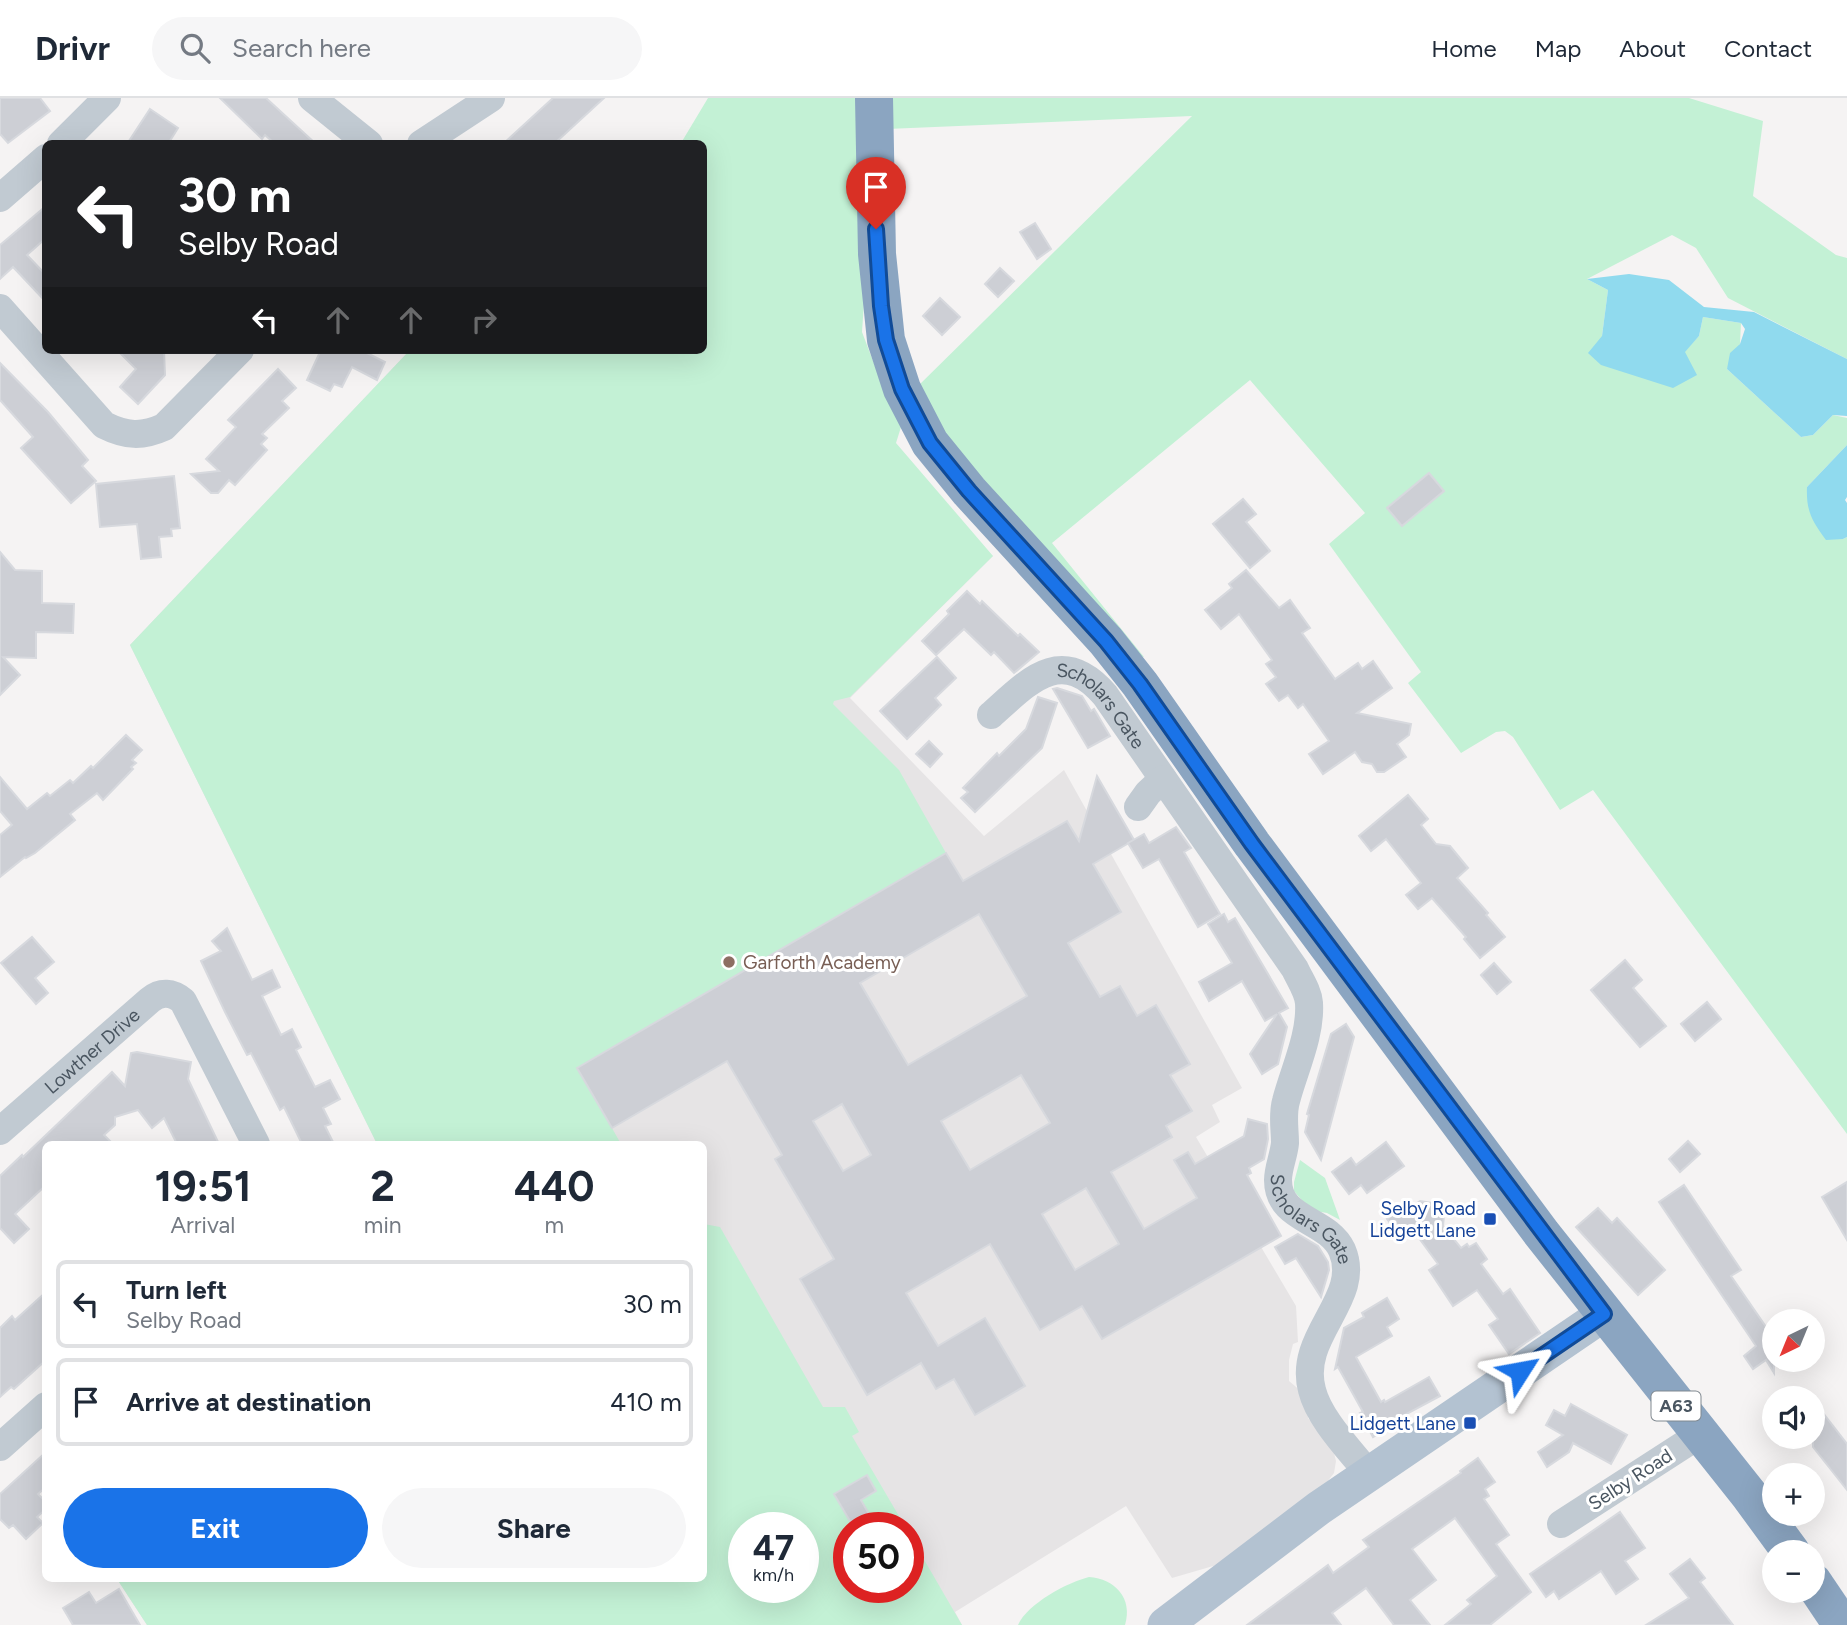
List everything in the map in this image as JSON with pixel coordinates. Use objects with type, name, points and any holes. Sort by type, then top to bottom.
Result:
[{"type":"highway","name":"A63","points":[[874,98],[877,254],[886,340],[902,389],[930,443],[969,491],[1106,641],[1140,684],[1252,844],[1604,1314],[1782,1540]]},
{"type":"highway","points":[[1825,1599],[1842,1625]]},
{"type":"main road","points":[[1164,1625],[1368,1473],[1604,1314]]},
{"type":"street","points":[[65,140],[107,98]]},
{"type":"street","points":[[312,98],[364,140]]},
{"type":"street","points":[[427,140],[491,98]]},
{"type":"street","points":[[2,193],[42,161]]},
{"type":"street","points":[[0,308],[104,425],[118,432],[149,434],[164,427],[236,354]]},
{"type":"street","name":"Scholars Gate","points":[[991,715],[1031,679],[1046,672],[1063,670],[1080,674],[1094,682],[1295,969],[1307,994],[1309,1010],[1306,1034],[1285,1105],[1285,1145],[1278,1177],[1279,1191],[1284,1203],[1293,1213],[1320,1226],[1333,1236],[1342,1250],[1346,1267],[1345,1283],[1313,1349],[1309,1378],[1318,1406],[1368,1473]]},
{"type":"street","points":[[1138,807],[1163,779]]},
{"type":"street","name":"Lowther Drive","points":[[0,1131],[156,995],[163,993],[177,996],[186,1007],[254,1141]]},
{"type":"street","points":[[0,1447],[42,1410]]},
{"type":"street","name":"Selby Road","points":[[1561,1524],[1699,1435]]},
{"type":"shaded area","name":"Garforth Academy","points":[[707,352],[993,556],[850,698],[984,836],[1064,770],[1242,1088],[1212,1105],[1220,1122],[1196,1137],[1296,1306],[1298,1342],[1293,1344],[1289,1360],[1289,1381],[1302,1392],[1310,1412],[1308,1418],[1333,1449],[1336,1461],[1334,1473],[1327,1482],[1220,1564],[1172,1578],[1126,1506],[955,1612],[962,1625],[147,1625],[119,1582],[707,1582],[707,1141],[376,1141],[130,645],[406,354]]},
{"type":"green space","points":[[708,98],[857,98],[864,303],[862,332],[901,427],[896,443],[993,556],[850,697],[834,701],[833,704],[899,770],[946,853],[578,1068],[619,1141],[376,1141],[130,645],[406,354],[707,354],[707,140],[683,140]]},
{"type":"green space","points":[[890,98],[1689,98],[1763,121],[1753,196],[1836,255],[1847,258],[1847,359],[1728,298],[1696,248],[1672,235],[1587,279],[1608,290],[1602,336],[1684,352],[1699,336],[1703,317],[1741,323],[1740,344],[1727,369],[1801,437],[1813,435],[1833,415],[1847,418],[1847,445],[1807,487],[1843,539],[1847,537],[1847,1134],[1593,790],[1560,810],[1513,737],[1505,731],[1496,732],[1461,753],[1408,683],[1421,672],[1329,544],[1365,513],[1250,380],[1052,543],[1144,657],[1135,655],[951,449],[917,387],[1192,116],[887,129]]},
{"type":"green space","points":[[1300,1160],[1325,1178],[1340,1220],[1327,1213],[1310,1210],[1294,1191]]},
{"type":"green space","points":[[707,1225],[720,1227],[823,1407],[845,1407],[859,1432],[852,1436],[897,1512],[833,1512],[833,1603],[924,1603],[924,1560],[962,1625],[147,1625],[119,1582],[707,1582]]},
{"type":"green space","points":[[1089,1577],[1107,1582],[1120,1592],[1126,1606],[1125,1625],[1018,1625],[1030,1609],[1049,1595]]},
{"type":"water","points":[[1629,274],[1669,280],[1704,307],[1754,312],[1847,359],[1847,416],[1833,415],[1813,435],[1801,437],[1727,369],[1730,353],[1740,344],[1745,329],[1741,323],[1703,317],[1699,336],[1685,352],[1697,375],[1673,388],[1601,365],[1588,353],[1602,336],[1608,290],[1587,279]]},
{"type":"water","points":[[1847,445],[1847,537],[1826,540],[1811,515],[1807,487]]},
{"type":"building","points":[[0,98],[40,98],[50,111],[8,143],[0,134]]},
{"type":"building","points":[[220,98],[266,98],[312,140],[271,140],[265,135],[262,139]]},
{"type":"building","points":[[553,98],[604,98],[558,140],[507,140]]},
{"type":"building","points":[[150,109],[178,128],[170,140],[130,140]]},
{"type":"building","points":[[42,209],[42,242],[27,255],[42,271],[42,298],[13,267],[0,279],[0,245]]},
{"type":"building","points":[[1035,223],[1051,249],[1037,259],[1020,232]]},
{"type":"building","points":[[1000,268],[1014,281],[998,297],[985,284]]},
{"type":"building","points":[[940,298],[960,317],[942,335],[923,316]]},
{"type":"building","points":[[121,354],[164,354],[165,375],[138,404],[120,387],[136,369]]},
{"type":"building","points":[[319,354],[369,354],[385,362],[377,380],[352,367],[342,387],[334,384],[330,391],[307,380]]},
{"type":"building","points":[[0,363],[48,412],[88,460],[82,466],[96,481],[71,503],[21,448],[33,437],[0,400]]},
{"type":"building","points":[[278,369],[296,388],[282,401],[289,408],[262,434],[267,438],[261,444],[267,450],[235,485],[229,480],[218,493],[211,493],[191,474],[219,471],[206,459],[236,427],[228,420]]},
{"type":"building","points":[[1429,473],[1444,491],[1402,526],[1387,508]]},
{"type":"building","points":[[174,476],[180,528],[171,529],[172,536],[159,537],[161,557],[141,559],[137,524],[100,527],[96,484]]},
{"type":"building","points":[[1243,499],[1256,514],[1246,522],[1270,551],[1250,568],[1213,524]]},
{"type":"building","points":[[0,552],[15,570],[42,571],[42,603],[74,604],[73,633],[36,632],[36,658],[3,657],[20,675],[0,695]]},
{"type":"building","points":[[1246,570],[1279,608],[1290,600],[1310,628],[1302,633],[1335,679],[1358,663],[1362,669],[1373,661],[1392,688],[1357,713],[1411,724],[1409,735],[1397,744],[1406,757],[1384,772],[1377,772],[1372,764],[1362,762],[1355,752],[1323,774],[1309,754],[1329,741],[1303,704],[1298,708],[1288,695],[1279,701],[1266,684],[1276,677],[1266,664],[1272,660],[1239,614],[1221,629],[1205,610],[1232,588],[1229,584]]},
{"type":"building","points":[[967,591],[1039,652],[1014,673],[994,652],[991,655],[964,629],[936,655],[922,641]]},
{"type":"building","points":[[937,657],[956,678],[935,698],[941,705],[907,739],[880,711]]},
{"type":"building","points":[[1053,689],[1082,696],[1091,711],[1094,709],[1110,736],[1088,748]]},
{"type":"building","points":[[1038,697],[1057,703],[1042,748],[975,812],[961,798],[968,792],[963,788],[997,753],[999,756],[1026,729]]},
{"type":"building","points":[[126,735],[142,750],[132,760],[136,763],[131,767],[133,769],[103,800],[97,793],[70,814],[75,820],[0,877],[0,835],[12,825],[0,811],[0,777],[27,809],[70,780],[73,783],[91,766],[93,768]]},
{"type":"building","points":[[929,741],[942,754],[930,767],[916,754]]},
{"type":"building","points":[[1097,776],[1134,840],[1093,864],[1121,912],[1068,943],[1100,997],[1120,986],[1137,1016],[1156,1005],[1190,1064],[1170,1075],[1192,1111],[1166,1126],[1172,1137],[1111,1172],[1144,1229],[1197,1198],[1174,1160],[1188,1152],[1195,1164],[1244,1136],[1248,1119],[1267,1124],[1268,1139],[1264,1159],[1249,1168],[1251,1173],[1247,1175],[1281,1236],[1102,1339],[1082,1306],[1040,1330],[990,1244],[906,1293],[938,1346],[985,1318],[1025,1386],[975,1415],[954,1379],[936,1389],[921,1363],[867,1395],[800,1279],[834,1259],[775,1159],[782,1155],[727,1061],[612,1128],[577,1068],[946,853],[963,881],[1067,821],[1079,841]],"holes":[[[979,914],[1027,996],[908,1065],[860,983]],[[1021,1075],[1050,1123],[970,1170],[941,1121]],[[842,1104],[871,1155],[843,1171],[813,1121]],[[1086,1188],[1119,1244],[1075,1270],[1042,1214]]]},
{"type":"building","points":[[1408,795],[1428,819],[1421,825],[1436,844],[1450,846],[1468,868],[1457,878],[1505,937],[1480,958],[1464,939],[1466,937],[1432,898],[1418,909],[1406,895],[1421,883],[1386,839],[1371,851],[1359,836]]},
{"type":"building","points":[[1176,827],[1191,848],[1184,852],[1220,914],[1198,927],[1159,859],[1143,868],[1128,843],[1144,834],[1149,843]]},
{"type":"building","points":[[1224,914],[1228,922],[1235,918],[1288,1008],[1279,1013],[1287,1027],[1278,1064],[1262,1074],[1250,1054],[1277,1014],[1265,1021],[1242,981],[1209,1001],[1199,982],[1232,963],[1208,924]]},
{"type":"building","points":[[227,928],[252,980],[272,970],[280,987],[262,996],[281,1035],[292,1029],[301,1047],[296,1050],[315,1087],[330,1080],[340,1099],[323,1108],[331,1124],[325,1126],[332,1141],[301,1141],[284,1107],[280,1110],[251,1053],[247,1055],[201,961],[221,951],[212,941]]},
{"type":"building","points":[[32,937],[54,962],[35,978],[48,993],[36,1004],[1,963]]},
{"type":"building","points":[[1625,960],[1642,980],[1633,988],[1666,1026],[1640,1047],[1591,990]]},
{"type":"building","points":[[1494,963],[1511,982],[1497,994],[1481,975]]},
{"type":"building","points":[[1707,1002],[1721,1019],[1695,1041],[1681,1024]]},
{"type":"building","points":[[1346,1024],[1354,1037],[1321,1160],[1305,1132],[1307,1114],[1331,1034]]},
{"type":"building","points":[[131,1053],[191,1062],[188,1079],[218,1141],[176,1141],[164,1118],[152,1128],[138,1110],[115,1117],[115,1125],[104,1135],[110,1141],[42,1141],[42,1189],[15,1214],[29,1229],[14,1243],[0,1228],[0,1176],[112,1072],[125,1086]]},
{"type":"building","points":[[1688,1141],[1700,1154],[1680,1172],[1669,1159]]},
{"type":"building","points":[[1386,1142],[1404,1166],[1367,1193],[1361,1185],[1349,1194],[1332,1172],[1351,1158],[1356,1165]]},
{"type":"building","points":[[1847,1182],[1847,1240],[1822,1197]]},
{"type":"building","points":[[1684,1185],[1741,1270],[1731,1276],[1762,1321],[1762,1363],[1753,1369],[1744,1356],[1756,1346],[1659,1202]]},
{"type":"building","points":[[1420,1201],[1445,1205],[1443,1226],[1461,1248],[1476,1243],[1487,1259],[1481,1264],[1503,1294],[1510,1289],[1540,1333],[1509,1354],[1489,1325],[1498,1319],[1477,1290],[1453,1306],[1429,1270],[1438,1264],[1410,1226],[1399,1235],[1387,1219],[1401,1208],[1404,1212]]},
{"type":"building","points":[[1598,1208],[1612,1223],[1617,1218],[1665,1270],[1638,1295],[1576,1227]]},
{"type":"building","points":[[1298,1234],[1318,1246],[1328,1262],[1329,1270],[1321,1297],[1296,1258],[1285,1264],[1275,1247]]},
{"type":"building","points":[[42,1296],[42,1364],[14,1389],[11,1387],[0,1397],[0,1328],[12,1316],[15,1320]]},
{"type":"building","points":[[1387,1298],[1399,1319],[1387,1327],[1392,1336],[1356,1357],[1381,1402],[1429,1377],[1440,1396],[1395,1420],[1397,1423],[1373,1437],[1360,1413],[1363,1412],[1338,1367],[1335,1369],[1344,1328],[1364,1317],[1362,1313]]},
{"type":"building","points":[[1571,1404],[1627,1435],[1611,1464],[1573,1443],[1569,1452],[1547,1467],[1538,1452],[1563,1435],[1546,1425],[1554,1410],[1565,1416]]},
{"type":"building","points":[[1825,1416],[1847,1444],[1847,1490],[1815,1449],[1825,1449]]},
{"type":"building","points":[[42,1456],[42,1490],[38,1494],[42,1498],[42,1513],[37,1517],[42,1524],[26,1539],[13,1525],[9,1528],[0,1519],[0,1494]]},
{"type":"building","points":[[1478,1458],[1495,1482],[1485,1489],[1489,1496],[1484,1499],[1509,1535],[1496,1544],[1531,1592],[1490,1625],[1445,1625],[1471,1604],[1467,1600],[1497,1576],[1455,1518],[1412,1549],[1436,1580],[1410,1600],[1430,1625],[1394,1625],[1366,1588],[1332,1613],[1341,1625],[1247,1625],[1328,1565],[1333,1573],[1369,1547],[1363,1540],[1461,1473],[1460,1471]]},
{"type":"building","points":[[867,1475],[876,1491],[861,1500],[868,1512],[845,1512],[834,1494]]},
{"type":"building","points":[[1620,1512],[1645,1548],[1625,1561],[1638,1579],[1616,1594],[1601,1571],[1559,1599],[1554,1591],[1546,1597],[1530,1574]]},
{"type":"building","points":[[1690,1559],[1705,1578],[1700,1582],[1733,1625],[1646,1625],[1689,1598],[1670,1574]]},
{"type":"building","points":[[119,1589],[140,1625],[73,1625],[63,1608],[89,1592],[96,1603]]},
{"type":"place","name":"Garforth Academy","points":[[729,962]]},
{"type":"place","name":"Selby Road Lidgett Lane","points":[[1490,1219]]},
{"type":"place","name":"Lidgett Lane","points":[[1470,1423]]},
{"type":"route","points":[[876,229],[886,340],[902,389],[930,443],[969,491],[1106,641],[1140,684],[1252,844],[1604,1314],[1520,1371]]}]
